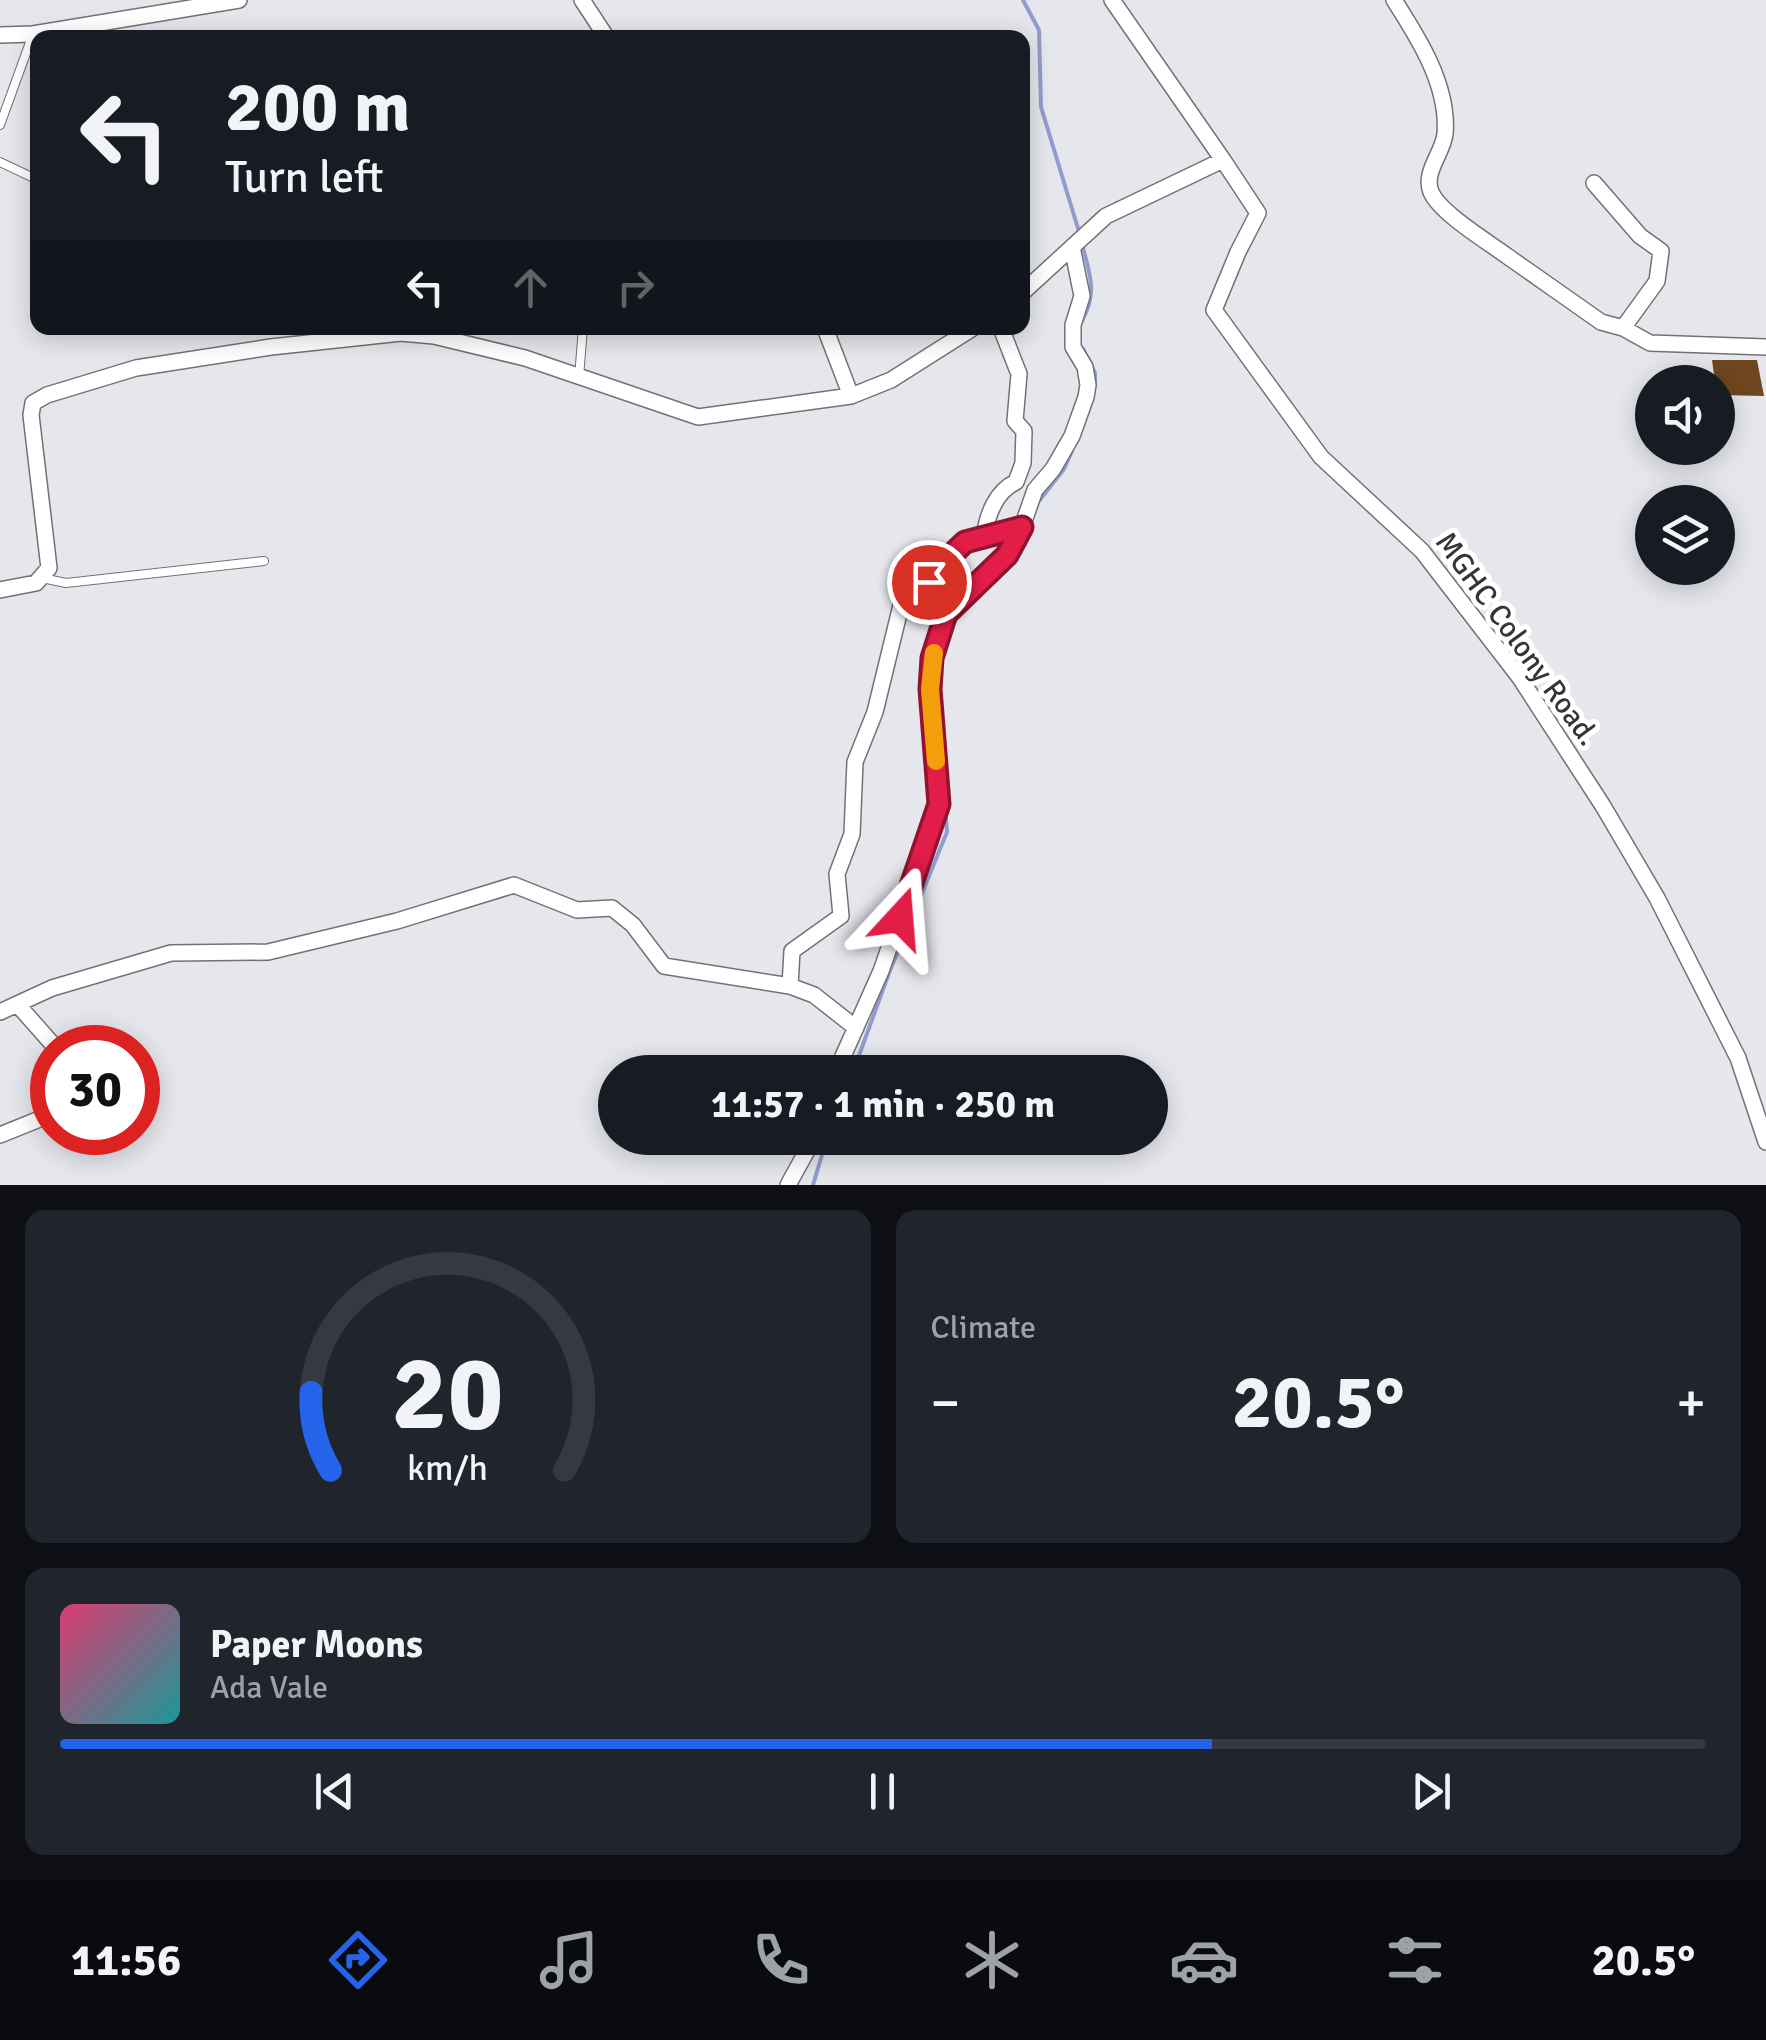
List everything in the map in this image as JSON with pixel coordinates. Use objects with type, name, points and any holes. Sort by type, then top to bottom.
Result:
[{"type":"street","points":[[57,30],[238,0]]},
{"type":"street","points":[[582,0],[602,30]]},
{"type":"street","points":[[1030,286],[1106,216],[1223,160],[1112,0]]},
{"type":"street","points":[[1394,0],[1417,36],[1440,89],[1446,118],[1444,139],[1429,177],[1432,193],[1458,221],[1601,322],[1623,328],[1650,343],[1766,347]]},
{"type":"street","points":[[0,35],[30,34]]},
{"type":"street","name":"MGHC Colony Road.","points":[[1223,160],[1258,213],[1214,310],[1321,457],[1422,551],[1520,678],[1657,898],[1738,1058],[1766,1142]]},
{"type":"street","points":[[1594,183],[1640,236],[1661,251],[1657,280],[1623,328]]},
{"type":"street","points":[[844,1055],[882,971],[939,804],[930,689],[932,658],[946,614],[1007,555],[1035,490],[1054,469],[1072,436],[1086,397],[1085,366],[1073,347],[1073,324],[1082,296],[1078,242]]},
{"type":"street","points":[[0,590],[27,586],[42,578],[48,568],[32,402],[136,368],[270,347],[382,335]]},
{"type":"street","points":[[423,335],[525,358],[698,417],[851,396],[891,380],[962,335]]},
{"type":"street","points":[[828,335],[851,396]]},
{"type":"street","points":[[984,537],[986,517],[1006,486],[1016,482],[1023,463],[1024,431],[1014,421],[1019,374],[1005,335]]},
{"type":"street","points":[[790,986],[792,951],[841,916],[837,874],[852,834],[855,762],[876,712],[905,589],[929,582],[965,542],[1022,527]]},
{"type":"street","points":[[0,1012],[52,988],[171,953],[268,952],[397,921],[514,885],[577,910],[612,908],[633,924],[664,966],[790,986],[814,995],[856,1028]]},
{"type":"street","points":[[18,1004],[36,1025]]},
{"type":"street","points":[[0,1135],[30,1123]]},
{"type":"street","points":[[788,1185],[805,1155]]},
{"type":"lane","points":[[0,125],[30,42]]},
{"type":"lane","points":[[0,162],[30,176]]},
{"type":"lane","points":[[580,377],[582,335]]},
{"type":"lane","points":[[42,578],[66,583],[264,562]]},
{"type":"building","points":[[1712,360],[1757,360],[1764,396],[1735,395],[1735,365],[1713,365]]},
{"type":"waterway","points":[[1023,0],[1039,30],[1041,107],[1080,235]]},
{"type":"waterway","points":[[1082,244],[1091,292],[1082,321]]},
{"type":"waterway","points":[[1083,349],[1095,373],[1095,386]]},
{"type":"waterway","points":[[1039,501],[1064,469],[1072,451]]},
{"type":"waterway","points":[[947,632],[956,616],[1016,558],[1031,524]]},
{"type":"waterway","points":[[939,671],[943,646]]},
{"type":"waterway","points":[[859,1055],[947,832],[945,805]]},
{"type":"waterway","points":[[813,1185],[822,1155]]},
{"type":"slow traffic","points":[[934,653],[930,689],[936,761]]},
{"type":"route","points":[[900,918],[939,804],[930,689],[932,658],[946,614],[1007,555],[1022,527],[965,542],[929,582]]}]
